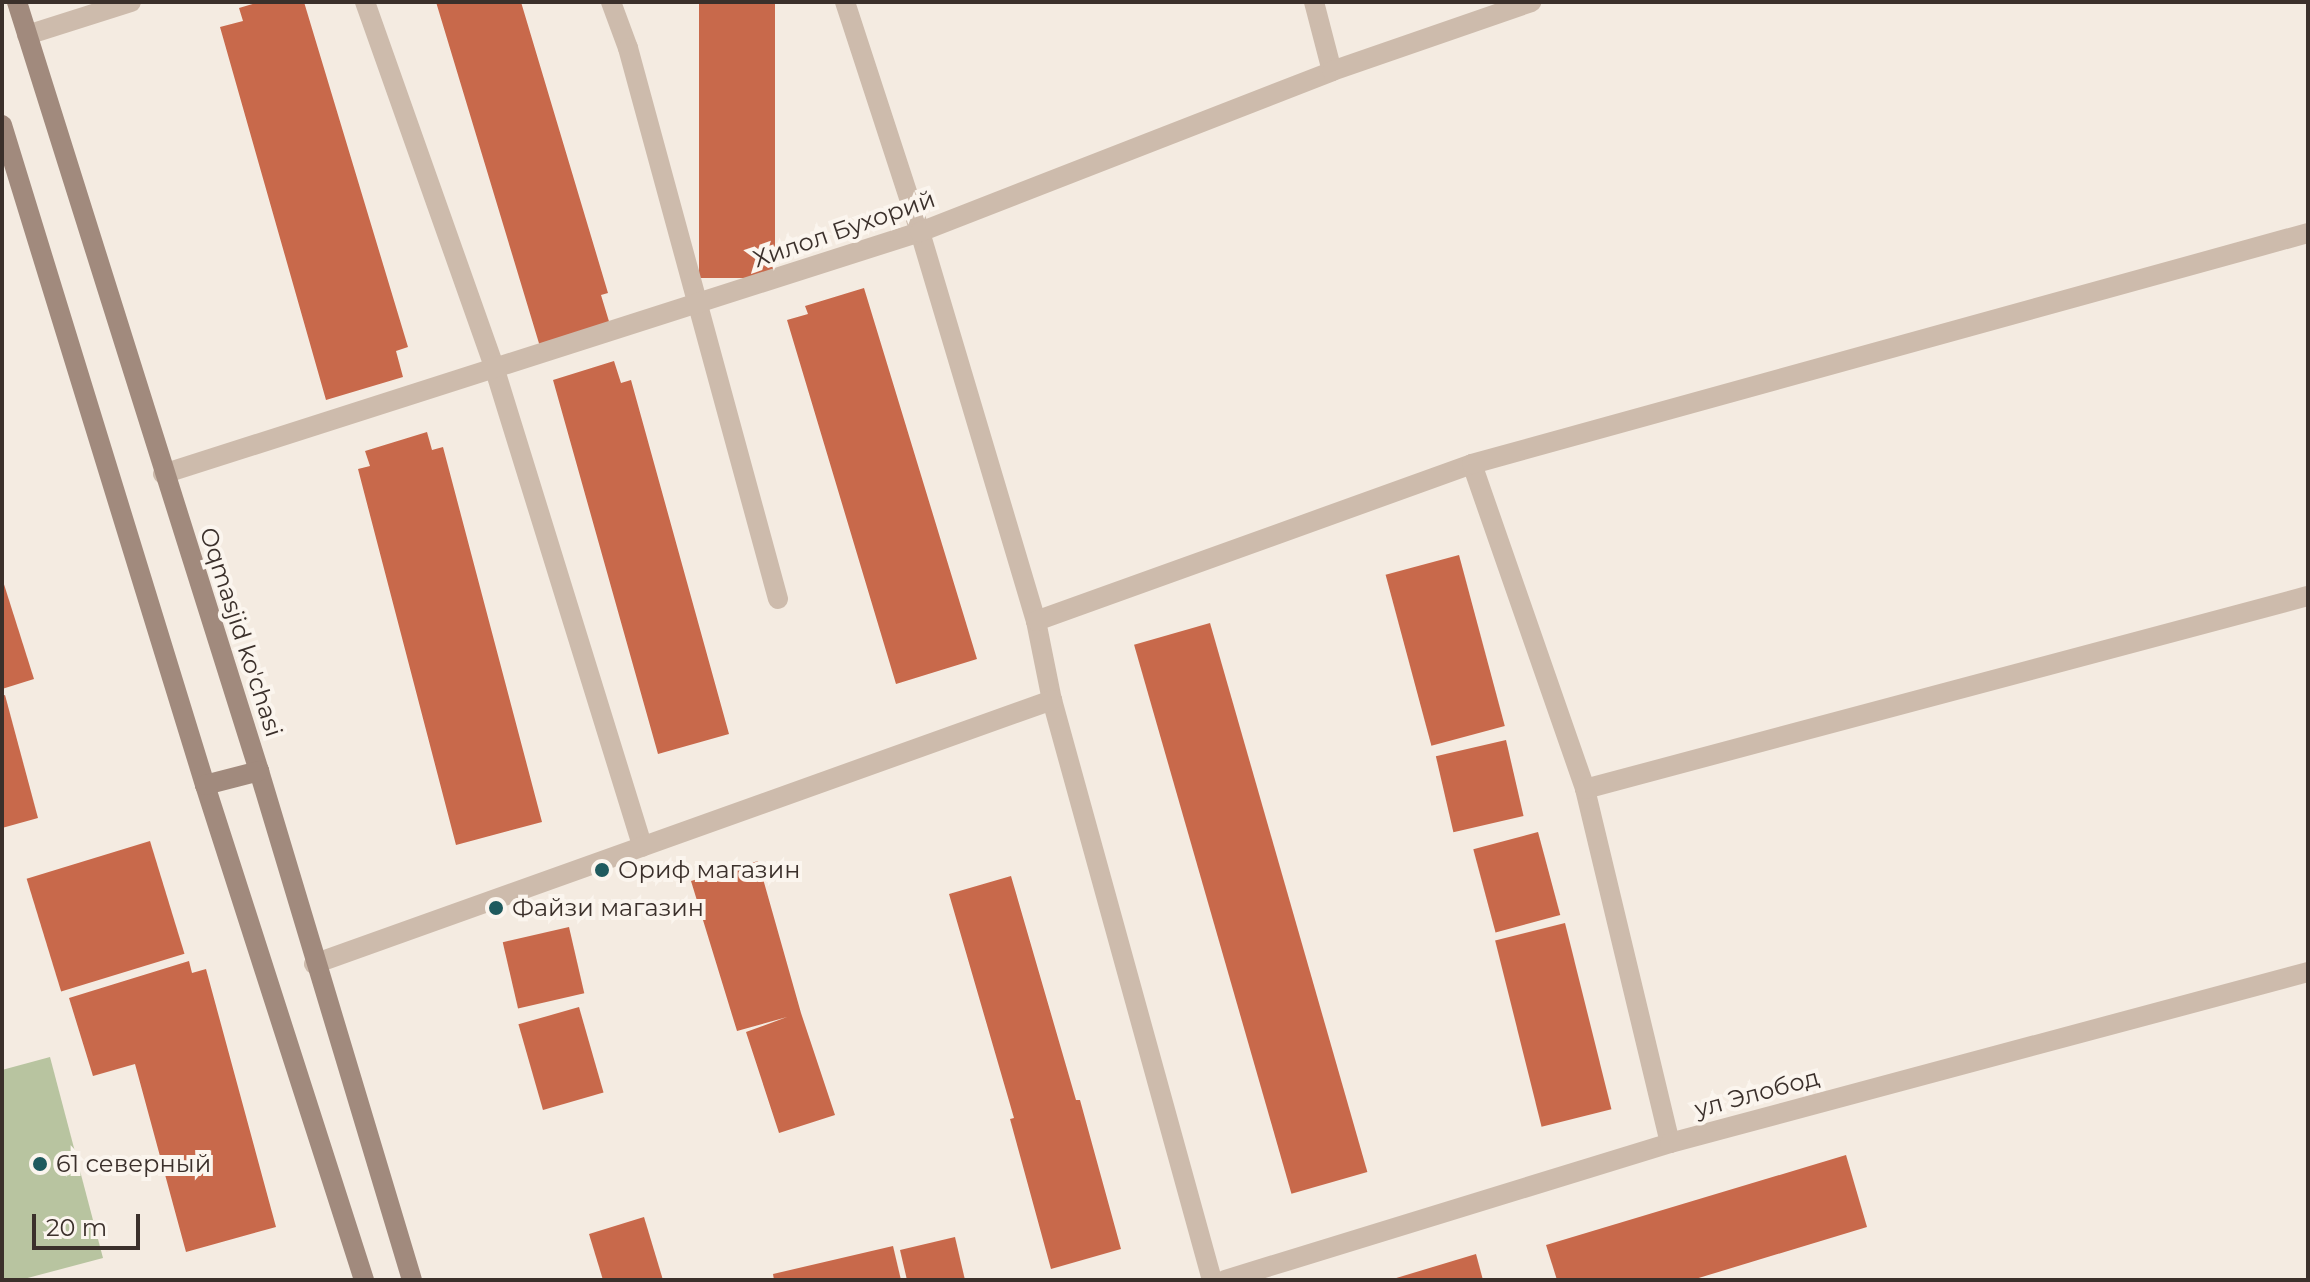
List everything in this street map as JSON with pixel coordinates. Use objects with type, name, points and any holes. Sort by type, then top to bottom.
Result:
[{"type":"main road","name":"Oqmasjid ko'chasi","points":[[17,2],[163,474],[259,771],[314,964],[412,1280]]},
{"type":"main road","points":[[2,125],[205,785],[364,1280]]},
{"type":"main road","points":[[205,785],[259,771]]},
{"type":"street","points":[[27,35],[131,2]]},
{"type":"street","points":[[365,2],[495,370],[643,847]]},
{"type":"street","points":[[611,2],[628,48],[778,599]]},
{"type":"street","points":[[845,2],[920,232],[1036,621],[1052,700],[1212,1280]]},
{"type":"street","points":[[1314,2],[1332,71]]},
{"type":"street","name":"Хилол Бухорий","points":[[163,474],[697,306],[920,232],[1332,71],[1531,2]]},
{"type":"street","points":[[1036,621],[1472,464],[2308,233]]},
{"type":"street","points":[[1472,464],[1585,789],[1670,1143]]},
{"type":"street","points":[[1585,789],[2308,596]]},
{"type":"street","points":[[314,964],[1052,700]]},
{"type":"street","name":"ул Элобод","points":[[1225,1280],[1670,1143],[2308,972]]},
{"type":"green space","name":"61 северный","points":[[50,1057],[103,1258],[20,1280],[2,1280],[2,1070]]},
{"type":"building","points":[[259,2],[304,2],[408,347],[396,351],[403,377],[326,400],[220,27],[243,21],[239,8]]},
{"type":"building","points":[[436,2],[521,2],[608,293],[601,295],[611,328],[541,350]]},
{"type":"building","points":[[699,2],[775,2],[775,278],[699,278]]},
{"type":"building","points":[[864,288],[977,659],[896,684],[787,320],[808,314],[805,306]]},
{"type":"building","points":[[614,361],[621,383],[631,380],[729,734],[658,754],[553,380]]},
{"type":"building","points":[[427,432],[432,450],[443,447],[542,822],[456,845],[358,469],[370,466],[365,451]]},
{"type":"building","points":[[1459,555],[1505,726],[1431,746],[1386,575]]},
{"type":"building","points":[[2,578],[34,679],[2,689]]},
{"type":"building","points":[[1210,623],[1367,1172],[1291,1194],[1134,645]]},
{"type":"building","points":[[5,695],[38,818],[2,828],[2,696]]},
{"type":"building","points":[[1506,740],[1524,816],[1453,832],[1436,756]]},
{"type":"building","points":[[1538,832],[1560,915],[1496,932],[1473,849]]},
{"type":"building","points":[[150,841],[184,954],[61,992],[27,879]]},
{"type":"building","points":[[758,861],[801,1013],[835,1115],[779,1133],[746,1032],[787,1017],[737,1031],[691,881]]},
{"type":"building","points":[[1011,876],[1076,1100],[1080,1100],[1121,1249],[1051,1269],[1010,1119],[1014,1118],[949,894]]},
{"type":"building","points":[[1565,923],[1611,1109],[1542,1127],[1495,940]]},
{"type":"building","points":[[569,927],[584,993],[518,1009],[503,942]]},
{"type":"building","points":[[189,961],[192,973],[206,969],[276,1227],[186,1252],[135,1064],[93,1076],[69,998]]},
{"type":"building","points":[[579,1007],[604,1093],[543,1110],[518,1024]]},
{"type":"building","points":[[1846,1155],[1867,1227],[1692,1280],[1557,1280],[1546,1245]]},
{"type":"building","points":[[644,1217],[663,1280],[603,1280],[589,1234]]},
{"type":"building","points":[[955,1237],[965,1280],[907,1280],[900,1250]]},
{"type":"building","points":[[893,1246],[901,1280],[774,1280],[773,1274]]},
{"type":"building","points":[[1476,1254],[1483,1280],[1393,1280],[1393,1279]]},
{"type":"place","name":"Ориф магазин","points":[[602,870]]},
{"type":"place","name":"Файзи магазин","points":[[496,908]]},
{"type":"place","name":"61 северный","points":[[40,1164]]}]
